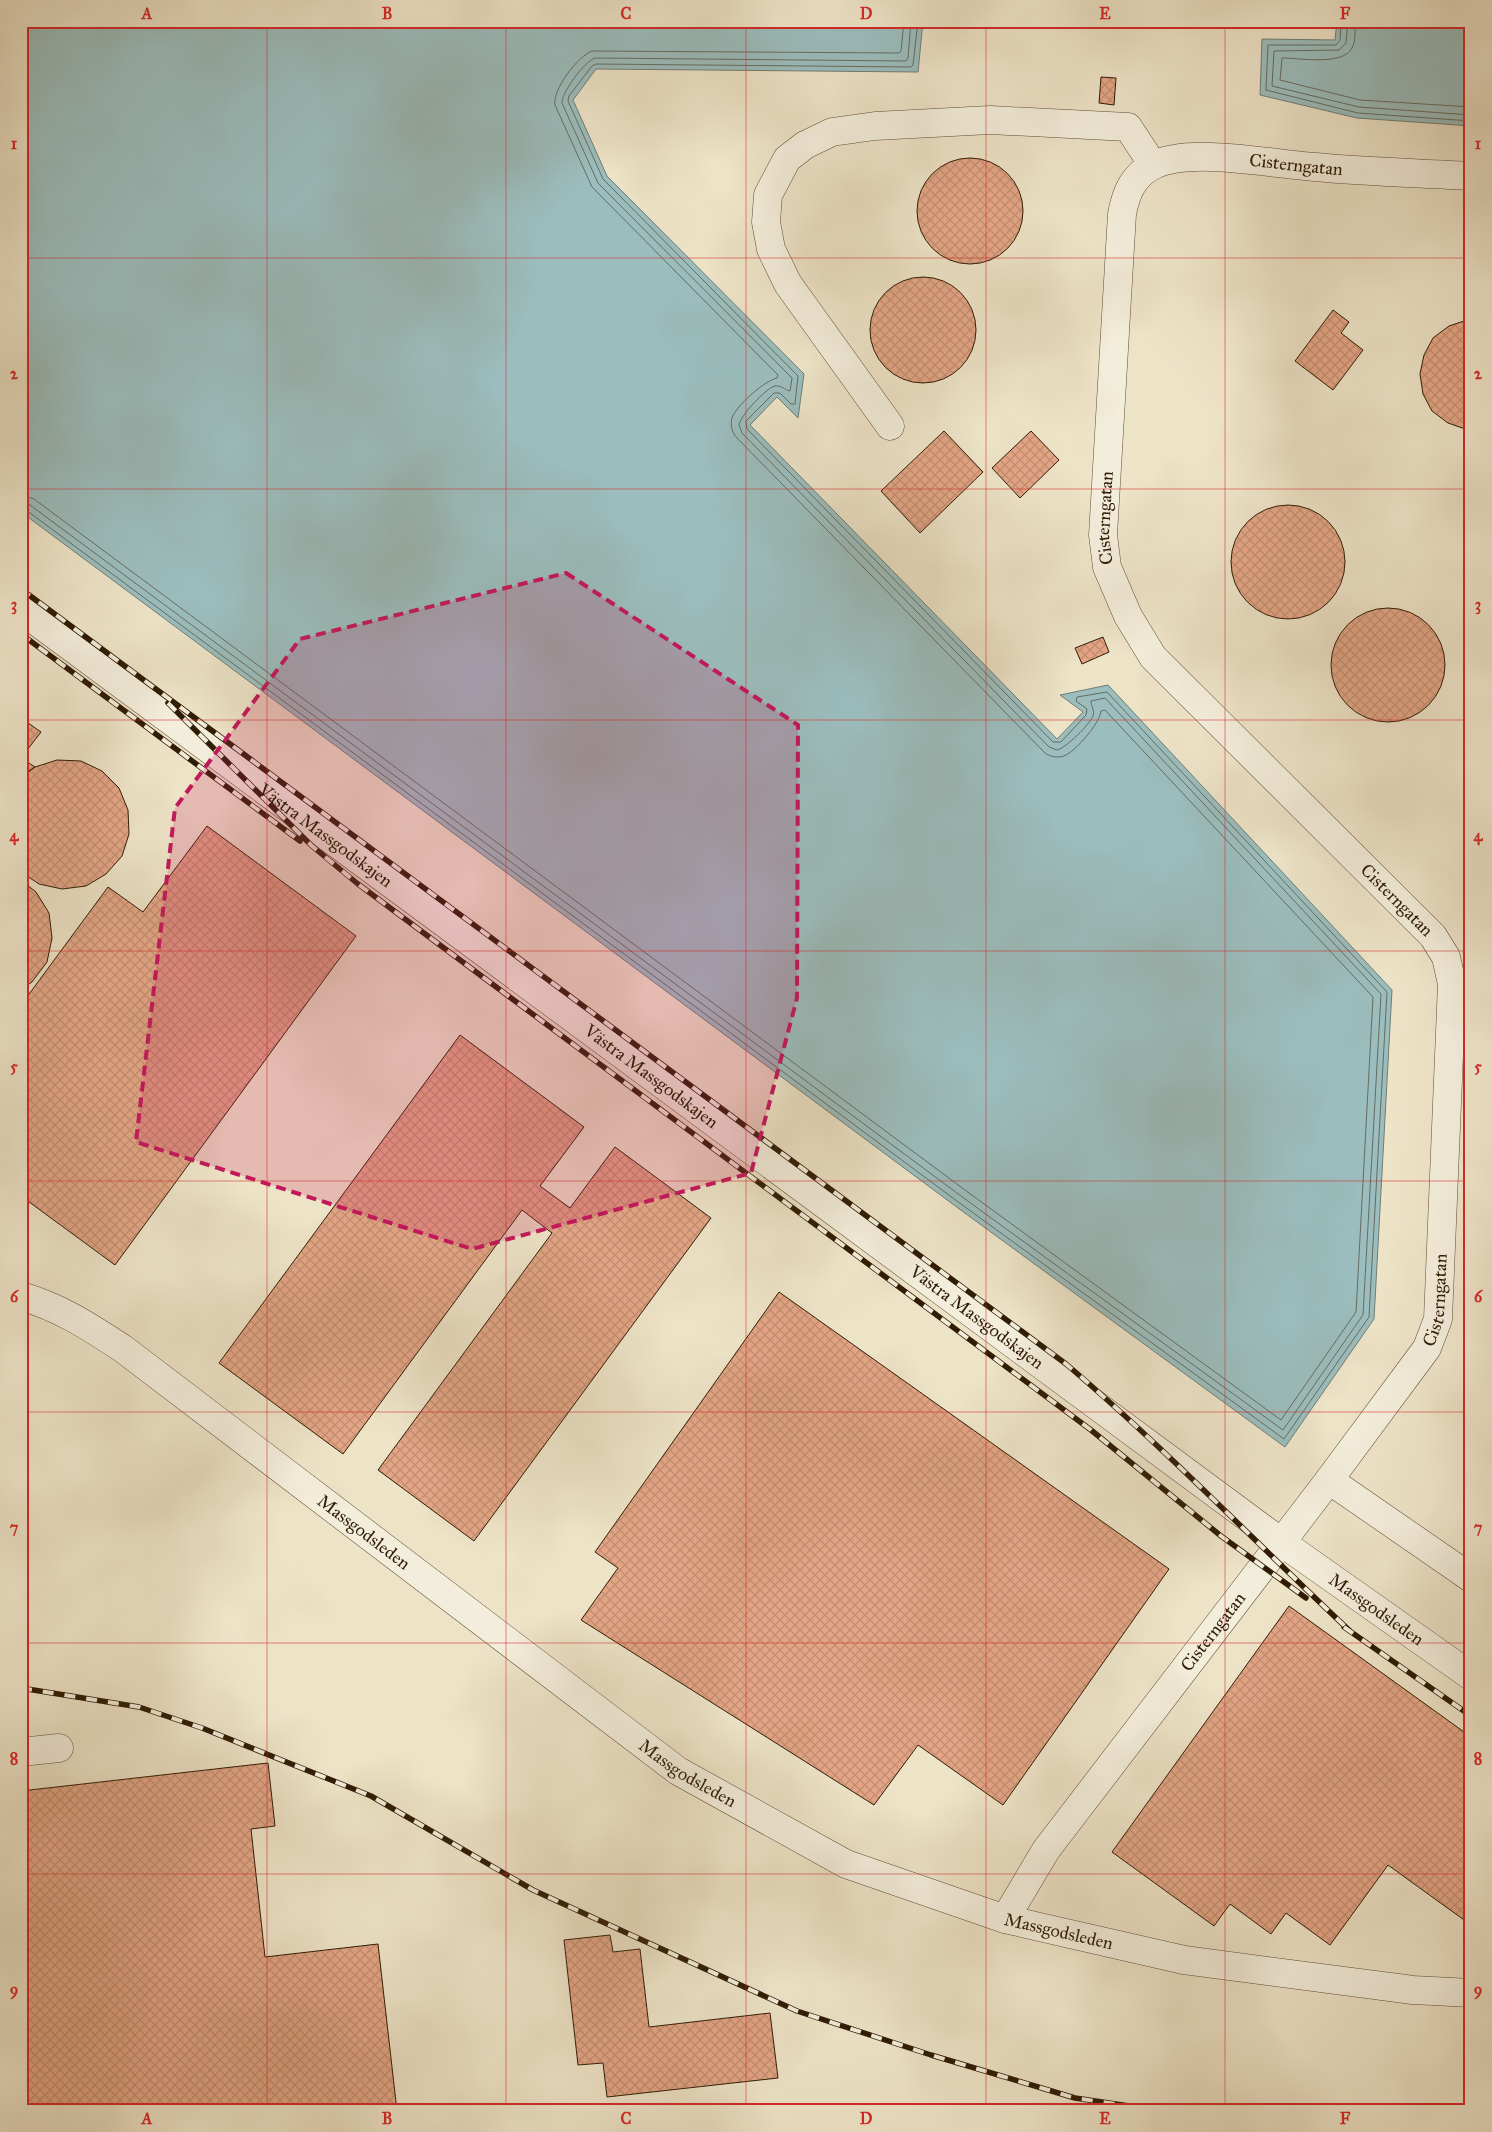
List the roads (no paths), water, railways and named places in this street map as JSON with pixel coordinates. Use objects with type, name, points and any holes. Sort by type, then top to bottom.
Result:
[{"type":"lane","points":[[890,426],[788,284],[771,249],[766,222],[768,195],[787,159],[805,145],[832,132],[875,126],[990,120],[1128,127],[1153,165]]},
{"type":"lane","name":"Cisterngatan","points":[[1005,1919],[1046,1850],[1330,1480],[1427,1348],[1438,1319],[1452,984],[1446,957],[1433,936],[1153,657],[1128,616],[1107,567],[1103,535],[1122,214],[1125,195],[1138,176],[1153,165],[1178,157],[1201,156],[1316,167],[1471,176]]},
{"type":"lane","name":"Västra Massgodskajen","points":[[21,610],[1281,1542]]},
{"type":"lane","name":"Massgodsleden","points":[[21,1296],[48,1304],[85,1324],[122,1348],[678,1771],[846,1864],[1005,1919],[1184,1960],[1412,1990],[1471,1993]]},
{"type":"lane","points":[[1330,1480],[1471,1578]]},
{"type":"lane","name":"Massgodsleden","points":[[1281,1542],[1471,1676]]},
{"type":"lane","points":[[21,1752],[58,1748]]},
{"type":"water","points":[[21,21],[923,21],[918,72],[596,69],[573,100],[607,176],[804,374],[798,418],[777,397],[750,425],[1057,739],[1083,712],[1060,695],[1108,685],[1392,990],[1374,1319],[1285,1447],[958,1208],[21,512]]},
{"type":"water","points":[[1337,21],[1471,21],[1471,126],[1357,118],[1260,95],[1262,39],[1335,40]]},
{"type":"railway","points":[[21,589],[1066,1364],[1139,1429],[1350,1631]]},
{"type":"railway","points":[[21,634],[300,841]]},
{"type":"railway","points":[[168,703],[312,846],[358,884],[1091,1430],[1221,1536],[1306,1598]]},
{"type":"railway","points":[[1344,1627],[1471,1716]]},
{"type":"railway","points":[[21,1688],[139,1707],[202,1728],[371,1796],[533,1890],[797,2011],[931,2055],[1075,2098],[1163,2111]]}]
